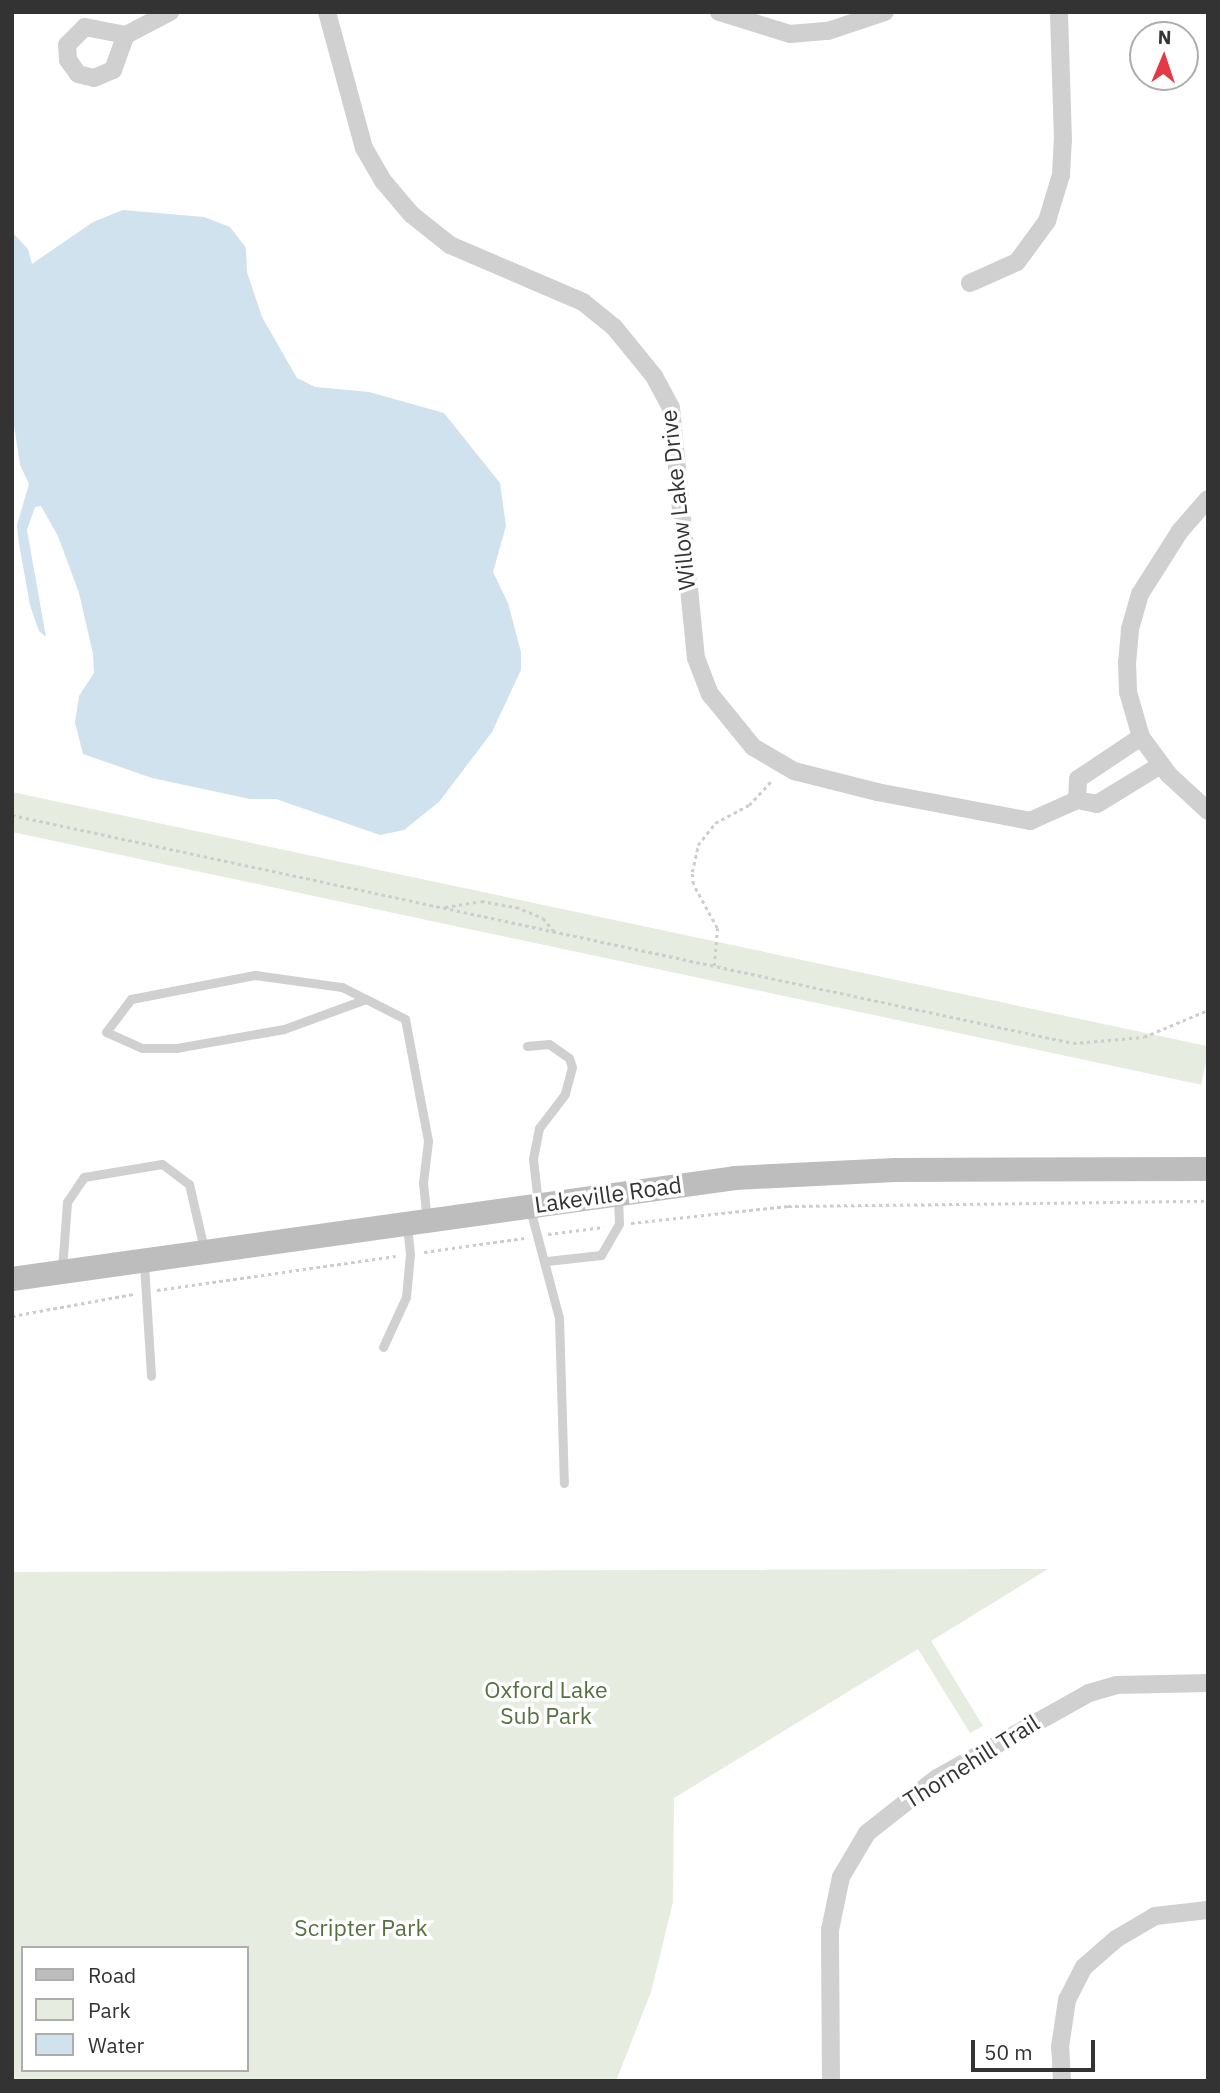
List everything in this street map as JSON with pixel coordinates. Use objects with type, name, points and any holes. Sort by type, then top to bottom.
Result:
[{"type":"main road","name":"Lakeville Road","points":[[12,1279],[617,1192],[833,1172],[1208,1169]]},
{"type":"street","points":[[125,35],[170,12]]},
{"type":"street","name":"Willow Lake Drive","points":[[327,12],[351,113],[364,148],[384,182],[411,214],[450,246],[583,302],[614,327],[654,376],[671,408],[696,658],[709,694],[753,747],[783,765],[877,792],[1030,821],[1077,800],[1097,804],[1161,765]]},
{"type":"street","points":[[719,12],[790,34],[828,32],[885,12]]},
{"type":"street","points":[[970,283],[1017,262],[1051,210],[1061,175],[1063,141],[1059,12]]},
{"type":"street","points":[[1208,499],[1160,560],[1140,594],[1133,618],[1128,692],[1141,737],[1161,765],[1208,811]]},
{"type":"street","points":[[1077,800],[1078,779],[1141,737]]},
{"type":"street","name":"Thornehill Trail","points":[[831,2081],[830,1930],[841,1877],[867,1833],[937,1779],[1089,1693],[1117,1685],[1208,1683]]},
{"type":"street","points":[[1062,2081],[1060,2047],[1067,2000],[1083,1967],[1116,1939],[1155,1916],[1208,1910]]},
{"type":"lane","points":[[366,999],[284,1029],[176,1048],[142,1048],[106,1032],[131,999],[254,975],[342,988],[366,999],[405,1019],[428,1140],[406,1297],[383,1347]]},
{"type":"lane","points":[[527,1046],[549,1044],[569,1058],[572,1067],[565,1094],[539,1128],[533,1159],[533,1204],[559,1318],[564,1483]]},
{"type":"lane","points":[[62,1270],[67,1202],[84,1177],[162,1164],[189,1184],[204,1251]]},
{"type":"lane","points":[[547,1261],[601,1255],[619,1224],[617,1192]]},
{"type":"lane","points":[[143,1259],[151,1376]]},
{"type":"path","points":[[714,966],[718,928],[693,884],[698,845],[715,823],[749,805],[766,789],[783,765]]},
{"type":"path","points":[[12,815],[1073,1043],[1144,1037],[1208,1010]]},
{"type":"path","points":[[443,907],[481,901],[516,907],[543,918],[554,931]]},
{"type":"green space","points":[[12,792],[1208,1046],[1201,1085],[12,832]]},
{"type":"green space","points":[[1048,1569],[931,1641],[983,1726],[970,1733],[918,1649],[674,1798],[673,1902],[651,1992],[616,2081],[12,2081],[12,1572]]},
{"type":"water","points":[[123,210],[204,217],[230,227],[246,248],[247,272],[262,317],[297,378],[315,387],[369,392],[444,413],[500,483],[506,526],[493,572],[508,603],[521,652],[521,670],[492,732],[439,802],[404,830],[380,835],[276,799],[250,799],[152,778],[83,754],[75,722],[79,696],[94,673],[93,654],[79,593],[58,536],[41,506],[35,507],[27,530],[46,637],[39,631],[30,605],[19,544],[17,525],[29,484],[20,465],[13,418],[12,232],[28,249],[32,264],[93,222]]},
{"type":"park label","name":"Oxford Lake Sub Park","points":[[546,1702]]},
{"type":"park label","name":"Scripter Park","points":[[361,1927]]}]
